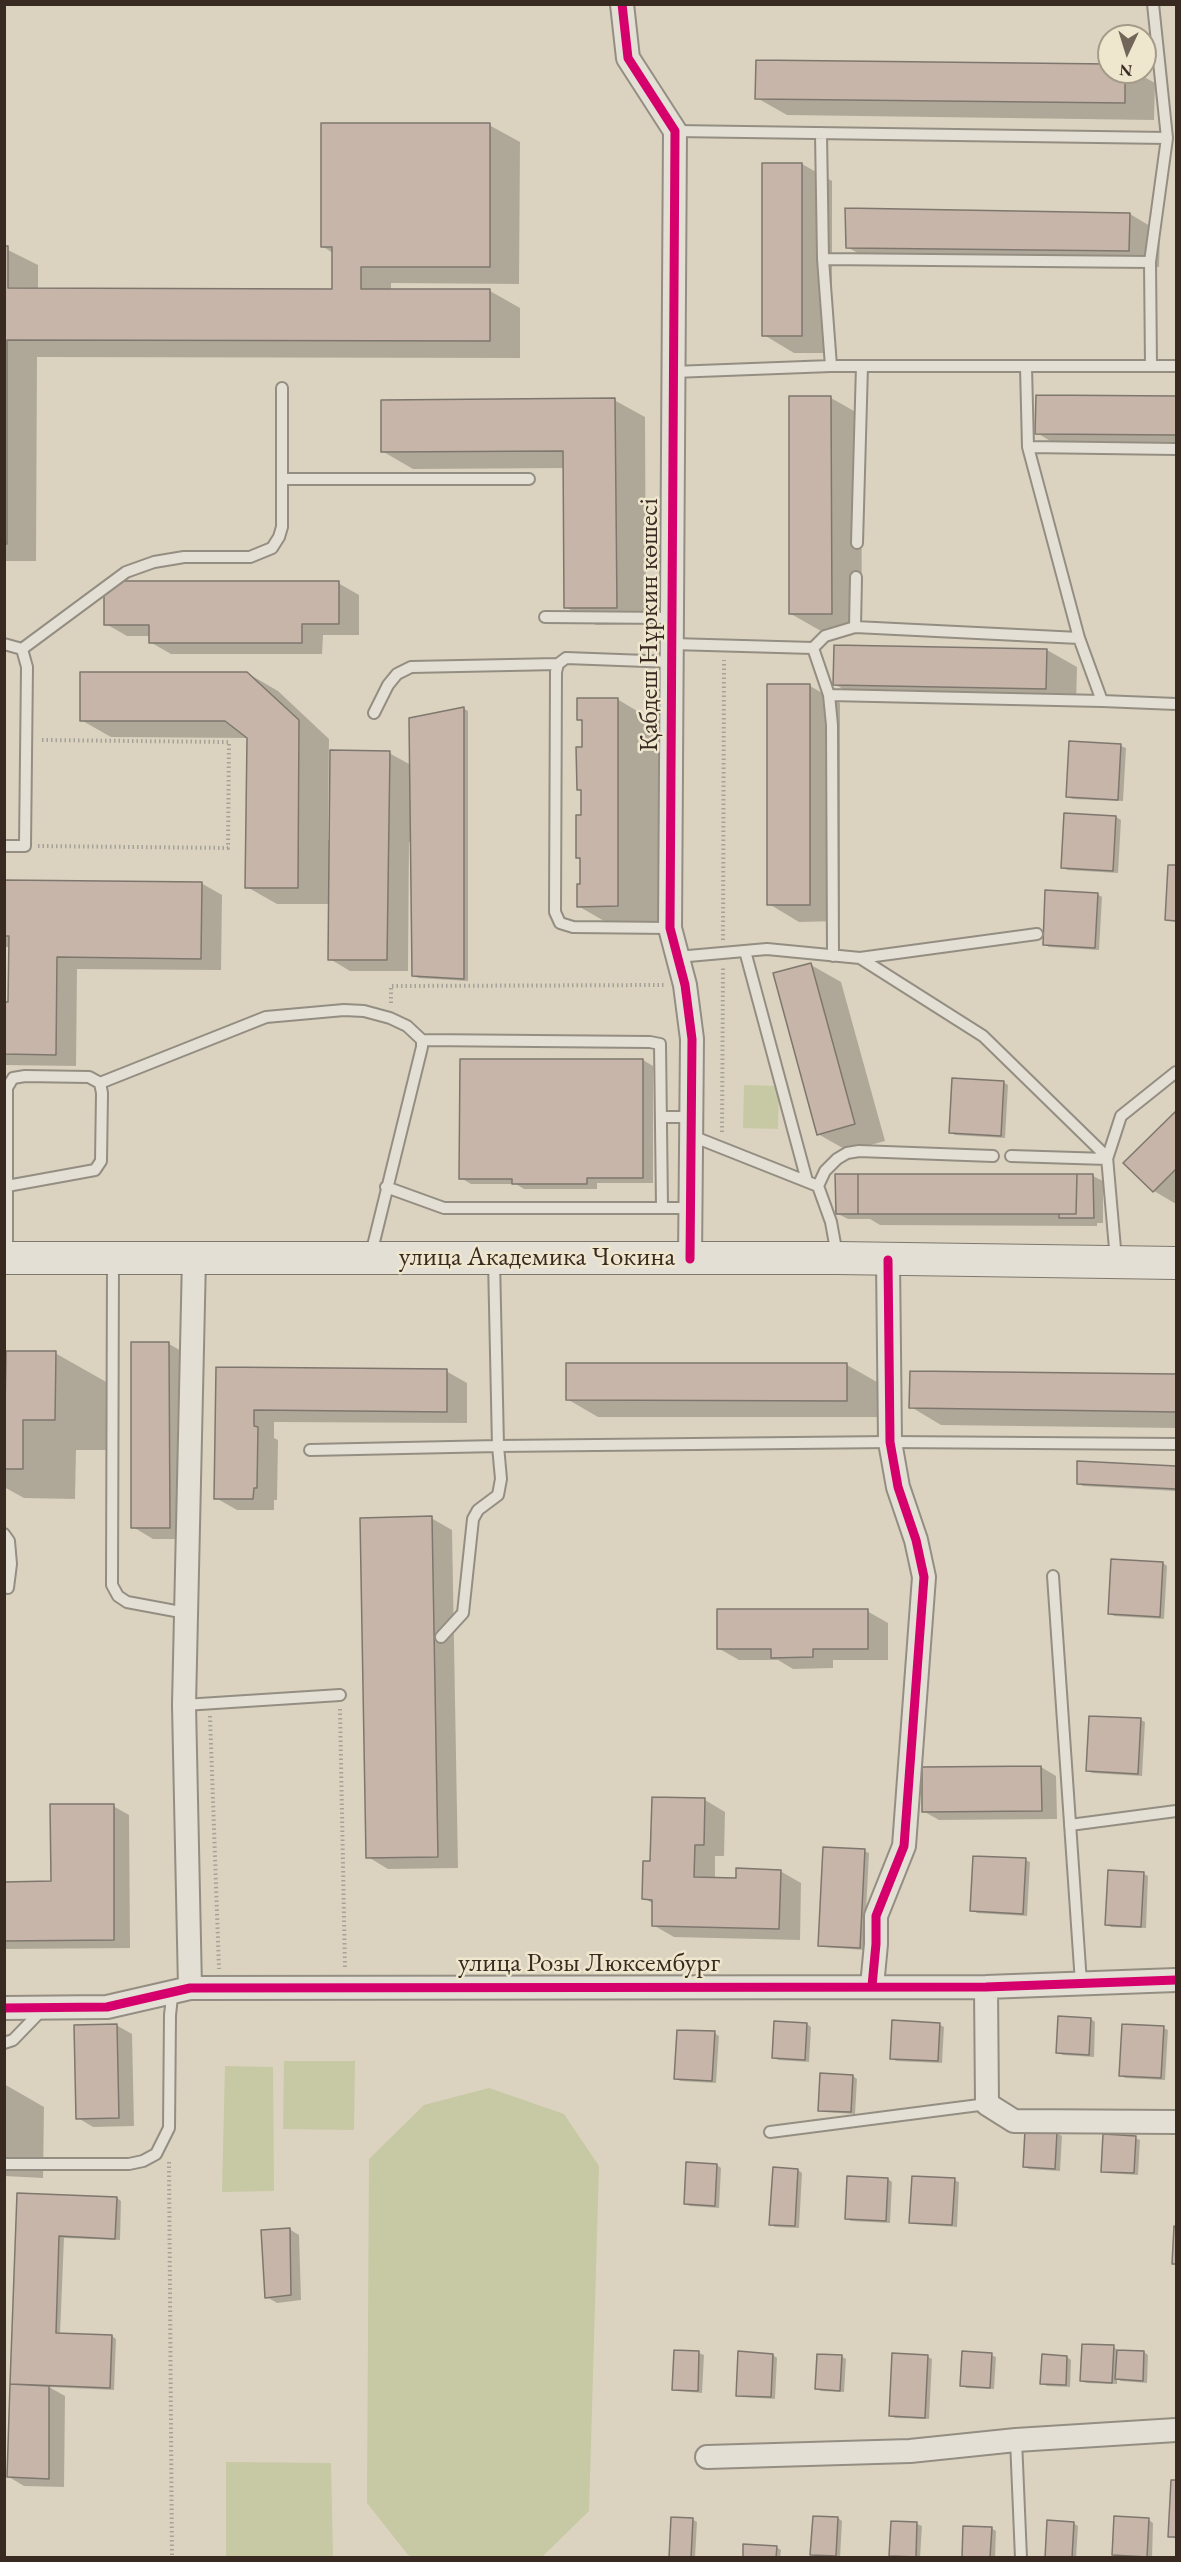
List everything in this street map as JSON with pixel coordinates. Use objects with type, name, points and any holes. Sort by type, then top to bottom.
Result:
[{"type":"main road","name":"улица Академика Чокина","points":[[6,1258],[837,1258],[1176,1263]]},
{"type":"street","points":[[622,4],[628,58],[675,130]]},
{"type":"street","name":"Қабдеш Нұркин көшесі","points":[[675,130],[670,928],[686,985],[692,1039],[690,1259]]},
{"type":"street","points":[[190,1988],[184,1705],[194,1258]]},
{"type":"street","points":[[872,1986],[876,1916],[904,1846],[924,1577],[916,1540],[898,1487],[890,1442],[888,1260]]},
{"type":"street","name":"улица Розы Люксембург","points":[[4,2008],[107,2007],[190,1988],[987,1987],[1176,1980]]},
{"type":"street","points":[[987,1987],[987,2104],[1014,2121],[1176,2122]]},
{"type":"street","points":[[707,2457],[910,2451],[1017,2440],[1176,2430]]},
{"type":"lane","points":[[1151,366],[1150,262],[1167,138],[1153,4]]},
{"type":"lane","points":[[675,130],[1167,138]]},
{"type":"lane","points":[[821,133],[823,259],[831,366]]},
{"type":"lane","points":[[823,259],[1150,262]]},
{"type":"lane","points":[[673,372],[831,366],[1176,366]]},
{"type":"lane","points":[[857,543],[862,366]]},
{"type":"lane","points":[[1026,367],[1028,447],[1078,638],[1102,701]]},
{"type":"lane","points":[[22,649],[126,572],[154,562],[184,557],[250,557],[272,548],[279,537],[282,526],[282,388]]},
{"type":"lane","points":[[1028,447],[1176,449]]},
{"type":"lane","points":[[282,479],[529,479]]},
{"type":"lane","points":[[855,627],[856,577]]},
{"type":"lane","points":[[545,617],[673,618]]},
{"type":"lane","points":[[374,713],[388,685],[397,674],[411,667],[558,664],[566,658],[673,653],[724,646],[813,648],[825,636],[855,627],[1078,638]]},
{"type":"lane","points":[[4,644],[22,649]]},
{"type":"lane","points":[[813,648],[829,695],[832,725],[833,956]]},
{"type":"lane","points":[[4,846],[25,846],[27,667],[22,649]]},
{"type":"lane","points":[[558,664],[556,672],[555,912],[560,922],[573,927],[670,928]]},
{"type":"lane","points":[[829,695],[1176,704]]},
{"type":"lane","points":[[677,957],[767,949],[860,958],[1037,934]]},
{"type":"lane","points":[[745,951],[807,1181]]},
{"type":"lane","points":[[860,958],[983,1036],[1107,1159]]},
{"type":"lane","points":[[100,1083],[266,1017],[344,1010],[364,1011],[390,1018],[417,1033],[422,1040],[422,1047],[386,1187],[371,1257]]},
{"type":"lane","points":[[422,1040],[650,1042],[660,1044],[662,1207]]},
{"type":"lane","points":[[1116,1263],[1107,1159],[1120,1116],[1176,1072]]},
{"type":"lane","points":[[6,1258],[7,1088],[13,1078],[25,1076],[89,1077],[100,1083]]},
{"type":"lane","points":[[7,1186],[95,1170],[101,1161],[102,1093],[100,1083]]},
{"type":"lane","points":[[662,1117],[692,1127],[722,1148],[818,1186]]},
{"type":"lane","points":[[837,1258],[831,1222],[818,1186],[825,1171],[837,1159],[847,1153],[859,1151],[993,1156]]},
{"type":"lane","points":[[1011,1156],[1107,1159]]},
{"type":"lane","points":[[386,1187],[444,1208],[690,1208]]},
{"type":"lane","points":[[113,1258],[112,1585],[118,1596],[127,1602],[186,1613]]},
{"type":"lane","points":[[441,1637],[464,1612],[473,1518],[478,1510],[498,1495],[501,1479],[498,1446],[494,1259]]},
{"type":"lane","points":[[310,1450],[890,1442],[1176,1444]]},
{"type":"lane","points":[[4,1534],[9,1541],[8,1588]]},
{"type":"lane","points":[[1053,1576],[1081,1983]]},
{"type":"lane","points":[[184,1705],[340,1695]]},
{"type":"lane","points":[[1070,1825],[1176,1811]]},
{"type":"lane","points":[[4,2164],[129,2164],[143,2161],[156,2154],[169,2128],[172,1997],[190,1988]]},
{"type":"lane","points":[[4,2043],[13,2040],[43,2009]]},
{"type":"lane","points":[[770,2132],[987,2104]]},
{"type":"lane","points":[[1017,2440],[1021,2558]]},
{"type":"path","points":[[722,1148],[724,646]]},
{"type":"path","points":[[25,846],[228,848],[229,742],[27,740]]},
{"type":"path","points":[[390,1018],[391,986],[468,988],[686,985]]},
{"type":"path","points":[[340,1695],[345,1987]]},
{"type":"path","points":[[209,1703],[220,1988]]},
{"type":"path","points":[[169,2128],[172,2558]]},
{"type":"green space","points":[[744,1085],[779,1086],[778,1129],[743,1128]]},
{"type":"green space","points":[[284,2061],[355,2061],[354,2130],[283,2129]]},
{"type":"green space","points":[[225,2066],[273,2067],[274,2191],[222,2192]]},
{"type":"green space","points":[[489,2088],[564,2114],[599,2166],[589,2511],[542,2557],[414,2557],[408,2555],[367,2503],[369,2159],[424,2105]]},
{"type":"green space","points":[[226,2462],[331,2463],[333,2557],[226,2557]]},
{"type":"building","points":[[756,60],[1097,64],[1097,84],[1125,84],[1125,103],[755,99]]},
{"type":"building","points":[[321,123],[490,123],[490,267],[361,267],[361,289],[490,289],[490,341],[7,340],[7,544],[4,544],[4,246],[8,246],[8,288],[332,289],[332,247],[321,247]]},
{"type":"building","points":[[762,163],[802,163],[802,336],[762,336]]},
{"type":"building","points":[[845,208],[1130,213],[1129,251],[846,248]]},
{"type":"building","points":[[1036,395],[1176,396],[1176,435],[1035,434]]},
{"type":"building","points":[[789,396],[831,396],[832,614],[789,614]]},
{"type":"building","points":[[615,398],[617,608],[564,608],[563,451],[381,452],[381,400]]},
{"type":"building","points":[[119,581],[339,581],[339,624],[302,624],[302,643],[149,643],[149,625],[104,625],[104,594]]},
{"type":"building","points":[[834,645],[1047,649],[1046,689],[833,685]]},
{"type":"building","points":[[80,672],[247,672],[299,720],[298,888],[245,888],[247,738],[225,721],[80,721]]},
{"type":"building","points":[[767,684],[810,684],[810,905],[767,905]]},
{"type":"building","points":[[577,698],[618,698],[618,906],[577,907],[580,858],[576,858],[576,815],[581,815],[581,790],[577,790],[576,747],[582,747],[582,720],[577,720]]},
{"type":"building","points":[[464,707],[464,979],[412,976],[409,718]]},
{"type":"building","points":[[1069,741],[1121,744],[1118,800],[1066,797]]},
{"type":"building","points":[[330,750],[390,751],[387,960],[328,960]]},
{"type":"building","points":[[1064,813],[1116,816],[1113,871],[1061,868]]},
{"type":"building","points":[[1168,865],[1176,865],[1176,921],[1165,920]]},
{"type":"building","points":[[4,880],[202,882],[201,959],[57,957],[56,1055],[4,1054],[4,1002],[8,1002],[9,936],[4,936]]},
{"type":"building","points":[[1045,890],[1098,893],[1095,948],[1043,945]]},
{"type":"building","points":[[811,963],[855,1124],[817,1135],[773,973]]},
{"type":"building","points":[[460,1059],[643,1059],[643,1178],[587,1178],[587,1184],[512,1184],[512,1179],[459,1179]]},
{"type":"building","points":[[952,1078],[1004,1081],[1001,1136],[949,1133]]},
{"type":"building","points":[[1176,1111],[1176,1169],[1153,1192],[1123,1163]]},
{"type":"building","points":[[835,1174],[858,1174],[858,1214],[836,1214]]},
{"type":"building","points":[[858,1174],[1077,1174],[1076,1214],[858,1214]]},
{"type":"building","points":[[1077,1174],[1093,1174],[1094,1218],[1059,1218],[1059,1214],[1076,1214]]},
{"type":"building","points":[[131,1342],[169,1342],[170,1528],[131,1528]]},
{"type":"building","points":[[6,1351],[56,1351],[55,1420],[23,1420],[23,1469],[4,1469]]},
{"type":"building","points":[[566,1363],[847,1363],[847,1401],[566,1400]]},
{"type":"building","points":[[216,1367],[447,1369],[447,1412],[254,1410],[254,1426],[258,1427],[257,1488],[254,1488],[253,1499],[214,1499]]},
{"type":"building","points":[[910,1371],[1176,1374],[1176,1412],[909,1408]]},
{"type":"building","points":[[1077,1461],[1176,1466],[1176,1489],[1077,1484]]},
{"type":"building","points":[[432,1516],[438,1857],[366,1858],[360,1518]]},
{"type":"building","points":[[1111,1559],[1163,1562],[1160,1617],[1108,1614]]},
{"type":"building","points":[[717,1609],[868,1609],[868,1649],[813,1649],[813,1657],[771,1658],[771,1649],[717,1649]]},
{"type":"building","points":[[1089,1716],[1141,1718],[1138,1774],[1086,1771]]},
{"type":"building","points":[[1041,1766],[1042,1811],[922,1812],[922,1767]]},
{"type":"building","points":[[652,1797],[705,1798],[704,1845],[695,1845],[694,1877],[736,1878],[736,1868],[781,1870],[779,1929],[652,1926],[652,1900],[642,1899],[643,1861],[650,1861]]},
{"type":"building","points":[[50,1804],[114,1804],[114,1940],[4,1941],[4,1882],[51,1881]]},
{"type":"building","points":[[823,1847],[865,1849],[860,1948],[818,1946]]},
{"type":"building","points":[[973,1856],[1026,1858],[1023,1914],[970,1911]]},
{"type":"building","points":[[1108,1870],[1144,1872],[1141,1927],[1105,1925]]},
{"type":"building","points":[[1058,2016],[1091,2018],[1089,2055],[1056,2053]]},
{"type":"building","points":[[892,2020],[940,2023],[938,2061],[890,2059]]},
{"type":"building","points":[[774,2021],[807,2023],[805,2060],[772,2058]]},
{"type":"building","points":[[117,2024],[119,2118],[76,2119],[74,2025]]},
{"type":"building","points":[[1122,2024],[1164,2026],[1161,2078],[1119,2076]]},
{"type":"building","points":[[677,2030],[715,2031],[712,2081],[674,2079]]},
{"type":"building","points":[[820,2073],[853,2075],[851,2112],[818,2111]]},
{"type":"building","points":[[1025,2130],[1057,2132],[1055,2169],[1023,2167]]},
{"type":"building","points":[[1103,2134],[1136,2136],[1134,2173],[1101,2172]]},
{"type":"building","points":[[686,2162],[717,2164],[715,2206],[684,2204]]},
{"type":"building","points":[[773,2167],[798,2169],[795,2226],[769,2225]]},
{"type":"building","points":[[847,2176],[888,2178],[886,2221],[845,2219]]},
{"type":"building","points":[[912,2176],[955,2178],[952,2225],[909,2223]]},
{"type":"building","points":[[17,2193],[117,2197],[115,2239],[59,2236],[56,2333],[112,2335],[110,2388],[10,2384]]},
{"type":"building","points":[[1174,2226],[1176,2227],[1176,2264],[1172,2264]]},
{"type":"building","points":[[290,2228],[291,2295],[265,2298],[261,2230]]},
{"type":"building","points":[[1082,2344],[1114,2345],[1112,2383],[1080,2381]]},
{"type":"building","points":[[674,2350],[699,2351],[698,2391],[672,2390]]},
{"type":"building","points":[[1117,2350],[1144,2351],[1143,2381],[1115,2379]]},
{"type":"building","points":[[738,2351],[773,2354],[771,2397],[736,2396]]},
{"type":"building","points":[[962,2351],[992,2353],[990,2388],[960,2386]]},
{"type":"building","points":[[892,2353],[928,2355],[925,2418],[889,2416]]},
{"type":"building","points":[[817,2354],[842,2355],[840,2391],[815,2389]]},
{"type":"building","points":[[1042,2354],[1067,2356],[1066,2385],[1040,2384]]},
{"type":"building","points":[[10,2384],[49,2386],[49,2479],[7,2477]]},
{"type":"building","points":[[1171,2480],[1176,2480],[1176,2537],[1168,2537]]},
{"type":"building","points":[[813,2516],[838,2517],[836,2556],[810,2555]]},
{"type":"building","points":[[1114,2516],[1149,2518],[1147,2557],[1112,2555]]},
{"type":"building","points":[[671,2517],[693,2518],[691,2558],[669,2558]]},
{"type":"building","points":[[1047,2520],[1074,2522],[1072,2558],[1045,2558]]},
{"type":"building","points":[[891,2521],[917,2522],[916,2557],[889,2556]]},
{"type":"building","points":[[963,2526],[992,2527],[990,2558],[962,2557]]},
{"type":"building","points":[[743,2544],[777,2546],[776,2558],[743,2558]]},
{"type":"cycle path","points":[[622,4],[628,58],[675,131],[670,928],[685,985],[692,1039],[690,1259]]},
{"type":"cycle path","points":[[872,1986],[876,1916],[904,1846],[924,1577],[916,1540],[898,1487],[890,1442],[888,1260]]},
{"type":"cycle path","points":[[4,2008],[107,2007],[190,1988],[986,1987],[1176,1980]]}]
